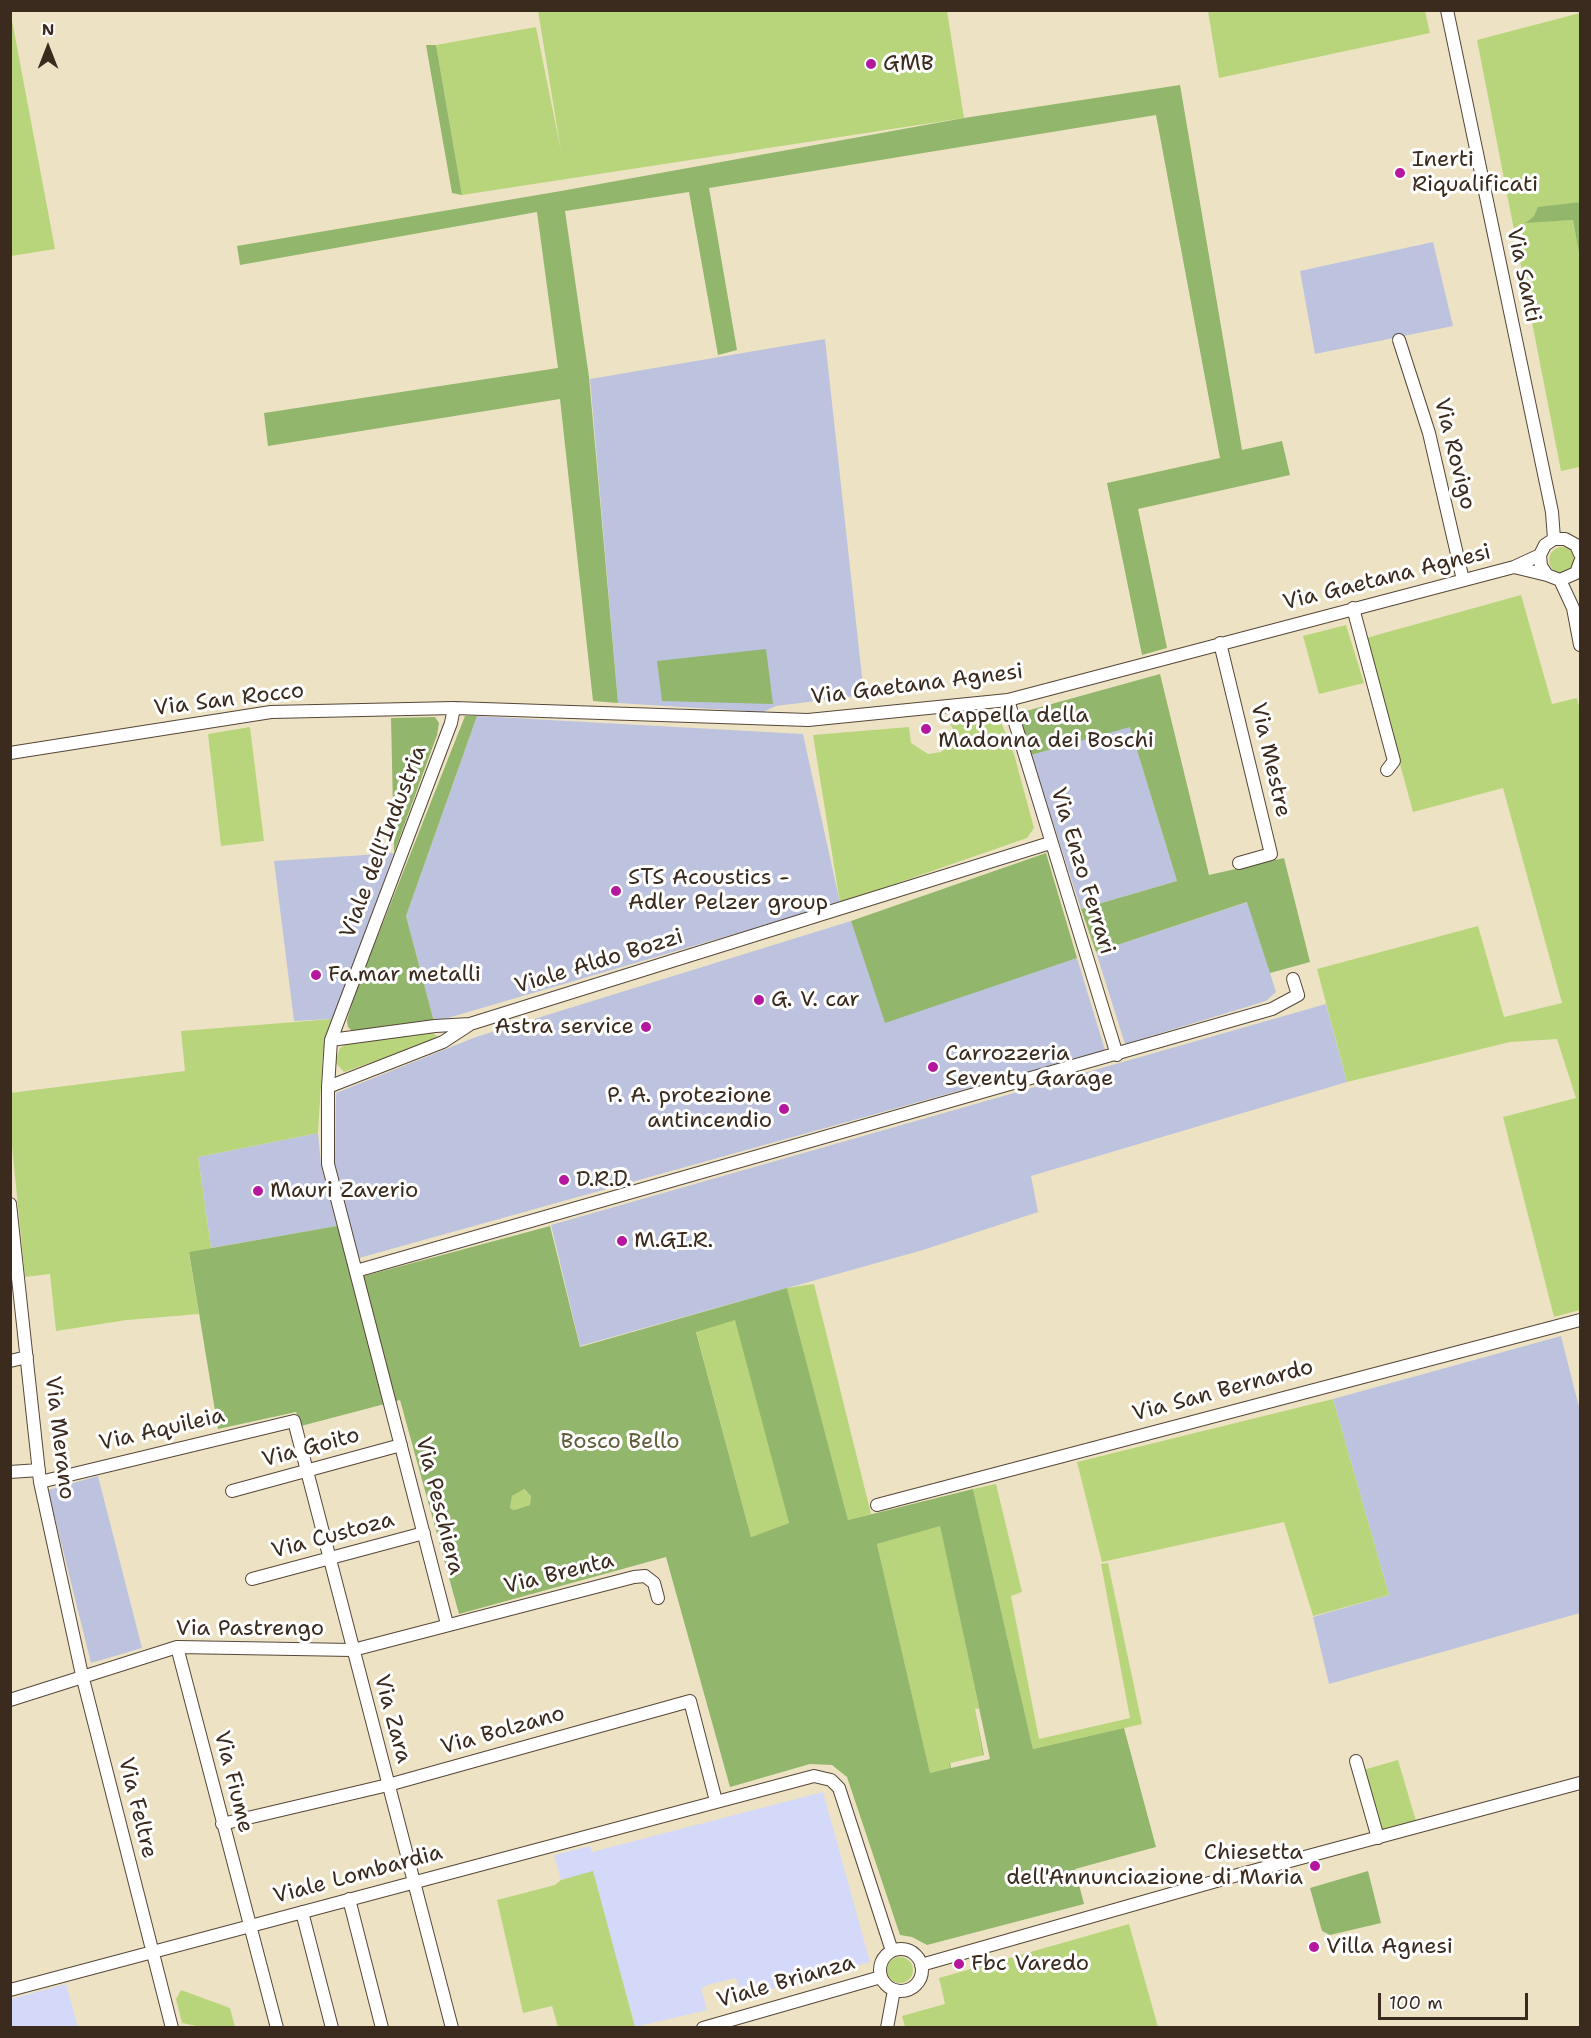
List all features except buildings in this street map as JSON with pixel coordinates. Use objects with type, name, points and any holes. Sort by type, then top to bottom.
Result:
[{"type":"street","name":"Via Santi","points":[[1448,10],[1559,539]]},
{"type":"street","name":"Via Rovigo","points":[[1399,340],[1429,433],[1463,580]]},
{"type":"street","points":[[1547,575],[1541,566],[1540,555],[1545,545],[1559,539],[1579,548]]},
{"type":"street","name":"Via Gaetana Agnesi","points":[[453,708],[808,720],[1008,700],[1514,567],[1540,555]]},
{"type":"street","name":"Via Gaetana Agnesi","points":[[1514,567],[1560,580]]},
{"type":"street","points":[[1578,568],[1560,580],[1573,608],[1581,645]]},
{"type":"street","points":[[1573,608],[1578,568]]},
{"type":"street","points":[[1353,608],[1394,761],[1387,770]]},
{"type":"street","name":"Via Mestre","points":[[1220,643],[1271,854],[1239,863]]},
{"type":"street","name":"Via Enzo Ferrari","points":[[1008,700],[1050,843],[1117,1055]]},
{"type":"street","name":"Via San Rocco","points":[[10,753],[271,712],[453,708]]},
{"type":"street","name":"Viale dell'Industria","points":[[356,1271],[328,1164],[328,1087],[331,1040],[451,723],[453,708]]},
{"type":"street","name":"Viale Aldo Bozzi","points":[[331,1040],[435,1026],[470,1024],[1050,843]]},
{"type":"street","points":[[356,1271],[1272,1009],[1298,995],[1293,979]]},
{"type":"street","name":"Viale Aldo Bozzi","points":[[328,1087],[443,1042],[470,1024]]},
{"type":"street","name":"Via Merano","points":[[10,1204],[40,1476],[82,1675]]},
{"type":"street","name":"Via Peschiera","points":[[356,1271],[424,1533],[452,1623]]},
{"type":"street","name":"Via San Bernardo","points":[[877,1505],[1581,1320]]},
{"type":"street","points":[[10,1361],[27,1357]]},
{"type":"street","name":"Via Aquileia","points":[[10,1472],[40,1476],[294,1421]]},
{"type":"street","name":"Via Zara","points":[[294,1421],[452,2028]]},
{"type":"street","name":"Via Goito","points":[[232,1491],[401,1445]]},
{"type":"street","name":"Via Custoza","points":[[252,1579],[424,1533]]},
{"type":"street","name":"Via Brenta","points":[[452,1623],[634,1577],[645,1576],[654,1583],[658,1598]]},
{"type":"street","name":"Via Pastrengo","points":[[10,1700],[82,1675],[177,1647],[353,1650],[452,1623]]},
{"type":"street","name":"Via Fiume","points":[[177,1647],[277,2028]]},
{"type":"street","name":"Via Feltre","points":[[82,1675],[172,2028]]},
{"type":"street","name":"Via Bolzano","points":[[222,1824],[388,1785],[690,1701],[716,1801]]},
{"type":"street","points":[[1356,1761],[1374,1840]]},
{"type":"street","name":"Viale Lombardia","points":[[10,1990],[716,1801],[807,1778],[822,1777],[831,1780],[839,1788],[892,1951]]},
{"type":"street","points":[[921,1965],[1234,1876],[1581,1783]]},
{"type":"street","points":[[348,1899],[382,2028]]},
{"type":"street","points":[[302,1912],[332,2028]]},
{"type":"street","points":[[887,2028],[894,1990],[902,1991],[915,1985],[920,1979],[921,1965],[909,1951],[892,1951]]},
{"type":"street","name":"Viale Brianza","points":[[892,1951],[882,1960],[881,1977],[894,1990]]},
{"type":"street","name":"Viale Brianza","points":[[703,2028],[881,1977]]},
{"type":"shaded area","points":[[1433,242],[1453,326],[1315,354],[1300,271]]},
{"type":"shaded area","points":[[825,339],[864,695],[776,706],[763,712],[618,703],[590,379]]},
{"type":"shaded area","points":[[477,716],[803,734],[840,903],[434,1022],[406,916]]},
{"type":"shaded area","points":[[1130,726],[1177,881],[1081,909],[1031,755]]},
{"type":"shaded area","points":[[394,853],[333,1019],[294,1021],[274,861]]},
{"type":"shaded area","points":[[1248,902],[1276,992],[1266,1001],[1125,1044],[1096,952]]},
{"type":"shaded area","points":[[851,921],[885,1022],[1077,958],[1105,1050],[359,1258],[335,1164],[336,1093],[476,1037]]},
{"type":"shaded area","points":[[1326,1004],[1347,1082],[1031,1176],[1038,1212],[923,1250],[580,1346],[551,1225]]},
{"type":"shaded area","points":[[318,1133],[321,1165],[337,1226],[211,1248],[198,1157]]},
{"type":"shaded area","points":[[1561,1336],[1580,1411],[1580,1613],[1329,1684],[1313,1617],[1389,1595],[1333,1399]]},
{"type":"shaded area","points":[[98,1476],[142,1648],[91,1663],[48,1490]]},
{"type":"shaded area","points":[[823,1792],[870,1962],[742,1997],[736,1978],[711,1984],[701,1988],[707,2010],[635,2027],[593,1872],[561,1880],[554,1855],[590,1846],[592,1852]]},
{"type":"shaded area","points":[[66,1984],[78,2027],[11,2027],[11,1999]]},
{"type":"green space","points":[[538,11],[947,11],[964,118],[462,195],[436,45],[536,27],[561,151]]},
{"type":"green space","points":[[1208,11],[1425,11],[1430,33],[1219,78]]},
{"type":"green space","points":[[1580,13],[1580,202],[1566,204],[1534,216],[1526,222],[1573,220],[1580,259],[1580,467],[1561,471],[1477,40]]},
{"type":"green space","points":[[11,15],[55,249],[10,256]]},
{"type":"green space","points":[[426,45],[436,45],[462,195],[452,193]]},
{"type":"green space","points":[[1180,85],[1242,450],[1282,441],[1290,475],[1138,509],[1167,648],[1142,655],[1107,483],[1220,458],[1156,115],[709,188],[737,350],[718,355],[689,192],[565,211],[589,377],[618,703],[593,701],[560,399],[268,446],[264,413],[558,368],[537,212],[240,265],[237,246],[561,191],[964,118]]},
{"type":"green space","points":[[1580,202],[1580,259],[1573,220],[1525,223],[1534,216],[1538,207]]},
{"type":"green space","points":[[1562,547],[1571,551],[1575,560],[1571,569],[1562,573],[1553,569],[1549,560],[1553,551]]},
{"type":"green space","points":[[1521,595],[1552,704],[1577,698],[1580,710],[1580,1310],[1554,1317],[1503,1117],[1576,1098],[1557,1039],[1510,1042],[1347,1082],[1317,969],[1478,926],[1504,1017],[1562,1003],[1503,788],[1413,812],[1366,638]]},
{"type":"green space","points":[[1346,625],[1364,683],[1319,694],[1303,636]]},
{"type":"green space","points":[[766,649],[773,704],[662,701],[657,661]]},
{"type":"green space","points":[[1160,674],[1209,875],[1284,858],[1310,962],[1270,973],[1247,902],[1096,952],[1081,909],[1177,881],[1130,727],[1031,755],[1019,713]]},
{"type":"green space","points":[[465,716],[477,716],[406,916],[434,1022],[352,1031],[348,1027],[347,1020],[356,991]]},
{"type":"green space","points":[[994,716],[1001,722],[1014,754],[1034,828],[1027,838],[840,903],[813,735],[909,727],[911,743],[928,754],[941,752],[952,744],[955,734],[948,719]]},
{"type":"green space","points":[[435,717],[439,723],[437,735],[394,853],[391,718]]},
{"type":"green space","points":[[250,727],[264,841],[221,846],[208,734]]},
{"type":"green space","points":[[1046,853],[1077,958],[885,1023],[851,921]]},
{"type":"green space","points":[[333,1019],[323,1051],[318,1133],[198,1157],[211,1248],[189,1253],[199,1314],[127,1320],[56,1331],[50,1274],[25,1277],[11,1136],[10,1093],[185,1071],[181,1031]]},
{"type":"green space","points":[[428,1030],[437,1036],[432,1041],[344,1072],[335,1062],[340,1048],[345,1045]]},
{"type":"green space","name":"Bosco Bello","points":[[337,1226],[353,1279],[550,1226],[580,1347],[787,1288],[848,1520],[973,1489],[1033,1749],[1124,1728],[1156,1847],[1075,1869],[1084,1904],[927,1945],[912,1937],[900,1935],[847,1777],[832,1765],[810,1764],[730,1787],[666,1557],[459,1614],[400,1400],[301,1426],[296,1412],[218,1429],[189,1252]],"holes":[[[735,1320],[789,1523],[751,1537],[696,1332]],[[524,1489],[531,1496],[530,1505],[514,1510],[510,1508],[512,1496]],[[940,1526],[979,1707],[975,1709],[983,1755],[949,1763],[950,1768],[930,1773],[877,1544]],[[979,1708],[990,1759],[951,1768],[950,1763],[984,1755],[975,1709]]]},
{"type":"green space","points":[[814,1284],[871,1514],[848,1520],[787,1288]]},
{"type":"green space","points":[[736,1319],[789,1523],[751,1537],[696,1331]]},
{"type":"green space","points":[[1333,1399],[1389,1595],[1313,1616],[1284,1522],[1102,1562],[1077,1462]]},
{"type":"green space","points":[[996,1484],[1022,1592],[1011,1596],[1039,1739],[1130,1718],[1101,1564],[1108,1563],[1142,1724],[1033,1749],[973,1489]]},
{"type":"green space","points":[[523,1489],[531,1496],[530,1505],[514,1510],[510,1508],[512,1496]]},
{"type":"green space","points":[[940,1525],[979,1707],[975,1709],[983,1755],[949,1763],[950,1768],[930,1773],[877,1544]]},
{"type":"green space","points":[[1398,1760],[1416,1821],[1380,1830],[1363,1770]]},
{"type":"green space","points":[[593,1871],[635,2027],[558,2027],[552,2006],[523,2013],[497,1900],[555,1885],[561,1880]]},
{"type":"green space","points":[[1368,1871],[1381,1923],[1330,1935],[1322,1931],[1310,1888]]},
{"type":"green space","points":[[1129,1924],[1158,2027],[905,2027],[902,2016],[945,2004],[939,1978]]},
{"type":"green space","points":[[900,1957],[909,1961],[913,1970],[909,1979],[900,1983],[891,1979],[887,1970],[891,1961]]},
{"type":"green space","points":[[181,1990],[230,2008],[235,2027],[201,2027],[182,2023],[176,1999]]},
{"type":"place","name":"GMB","points":[[871,64]]},
{"type":"place","name":"Inerti Riqualificati","points":[[1400,173]]},
{"type":"place","name":"Cappella della Madonna dei Boschi","points":[[926,729]]},
{"type":"place","name":"STS Acoustics - Adler Pelzer group","points":[[616,891]]},
{"type":"place","name":"Fa.mar metalli","points":[[316,975]]},
{"type":"place","name":"G. V. car","points":[[759,1000]]},
{"type":"place","name":"Astra service","points":[[646,1027]]},
{"type":"place","name":"Carrozzeria Seventy Garage","points":[[933,1067]]},
{"type":"place","name":"P. A. protezione antincendio","points":[[784,1109]]},
{"type":"place","name":"D.R.D.","points":[[564,1180]]},
{"type":"place","name":"Mauri Zaverio","points":[[258,1191]]},
{"type":"place","name":"M.GI.R.","points":[[622,1241]]},
{"type":"place","name":"Chiesetta dell'Annunciazione di Maria","points":[[1315,1866]]},
{"type":"place","name":"Villa Agnesi","points":[[1314,1947]]},
{"type":"place","name":"Fbc Varedo","points":[[959,1964]]}]
